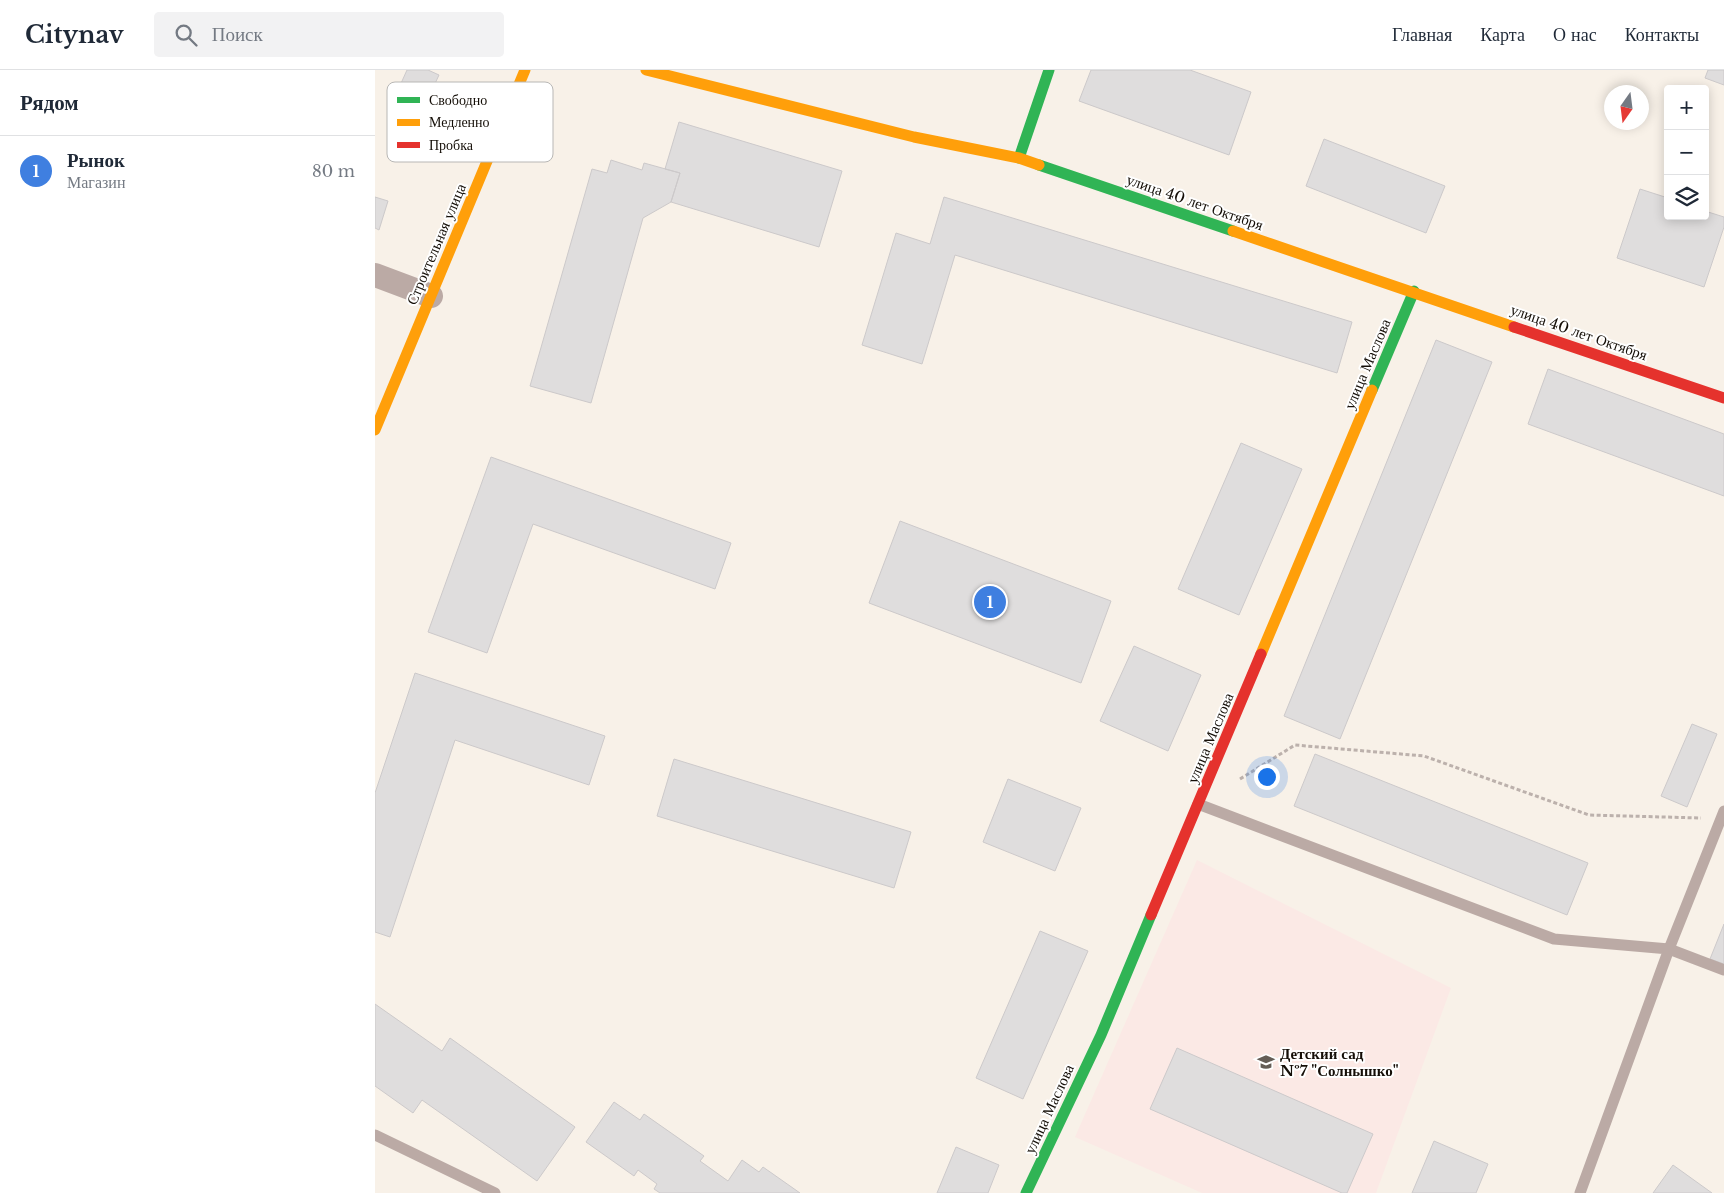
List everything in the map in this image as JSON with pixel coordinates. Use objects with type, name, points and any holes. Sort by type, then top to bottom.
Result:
[{"type":"street","name":"Строительная улица","points":[[520,82],[525,70]]},
{"type":"street","name":"улица 40 лет Октября","points":[[646,70],[914,136],[1019,158],[1724,398]]},
{"type":"street","points":[[1019,158],[1049,70]]},
{"type":"street","name":"Строительная улица","points":[[375,430],[487,162]]},
{"type":"street","points":[[375,275],[431,296]]},
{"type":"street","name":"улица Маслова","points":[[1026,1193],[1101,1035],[1414,291]]},
{"type":"lane","points":[[1198,804],[1554,939],[1669,949],[1724,970]]},
{"type":"lane","points":[[1580,1193],[1669,949],[1722,815]]},
{"type":"lane","points":[[375,1135],[495,1193]]},
{"type":"path","points":[[1239,779],[1295,745],[1424,756],[1589,814],[1722,815]]},
{"type":"shaded area","name":"Детский сад №7 \"Солнышко\"","points":[[1197,860],[1451,988],[1376,1193],[1202,1193],[1075,1137]]},
{"type":"building","points":[[407,70],[428,70],[439,75],[436,82],[402,82]]},
{"type":"building","points":[[1091,70],[1190,70],[1251,92],[1229,155],[1079,101]]},
{"type":"building","points":[[1708,70],[1724,70],[1724,85],[1705,78]]},
{"type":"building","points":[[679,122],[842,171],[819,247],[671,202],[680,173],[665,169]]},
{"type":"building","points":[[1324,139],[1445,186],[1426,233],[1306,186]]},
{"type":"building","points":[[611,160],[642,170],[644,163],[680,173],[671,202],[643,218],[591,403],[530,386],[592,169],[607,173]]},
{"type":"building","points":[[1640,189],[1664,197],[1664,220],[1709,220],[1709,212],[1724,217],[1724,227],[1704,287],[1617,258]]},
{"type":"building","points":[[375,197],[388,201],[379,230],[375,228]]},
{"type":"building","points":[[944,197],[1352,322],[1337,373],[955,255],[922,364],[862,345],[896,233],[930,244]]},
{"type":"building","points":[[1436,340],[1492,362],[1340,739],[1284,716]]},
{"type":"building","points":[[1548,369],[1724,434],[1724,496],[1528,424]]},
{"type":"building","points":[[1241,443],[1302,469],[1239,615],[1178,589]]},
{"type":"building","points":[[491,457],[731,543],[715,589],[533,524],[487,653],[428,632]]},
{"type":"building","points":[[900,521],[1111,601],[1081,683],[869,603]]},
{"type":"building","points":[[1134,646],[1201,675],[1168,751],[1100,721]]},
{"type":"building","points":[[415,673],[605,736],[589,785],[455,740],[390,937],[375,932],[375,793]]},
{"type":"building","points":[[1692,724],[1717,734],[1687,807],[1661,796]]},
{"type":"building","points":[[1315,754],[1588,863],[1567,915],[1294,806]]},
{"type":"building","points":[[674,759],[911,832],[894,888],[657,816]]},
{"type":"building","points":[[1008,779],[1081,808],[1055,871],[983,842]]},
{"type":"building","points":[[1724,924],[1724,964],[1710,959]]},
{"type":"building","points":[[1040,931],[1088,951],[1023,1099],[976,1078]]},
{"type":"building","points":[[375,1004],[442,1051],[450,1038],[575,1127],[537,1181],[422,1100],[413,1113],[375,1086]]},
{"type":"building","points":[[1177,1048],[1373,1134],[1347,1193],[1342,1193],[1150,1109]]},
{"type":"building","points":[[614,1102],[640,1120],[644,1114],[704,1156],[700,1161],[728,1181],[742,1160],[759,1172],[763,1167],[800,1193],[660,1193],[654,1189],[657,1184],[638,1170],[634,1176],[586,1142]]},
{"type":"building","points":[[1434,1141],[1488,1164],[1476,1193],[1412,1193]]},
{"type":"building","points":[[956,1147],[999,1165],[988,1193],[937,1193]]},
{"type":"building","points":[[1673,1165],[1712,1193],[1653,1193]]},
{"type":"traffic: fast","points":[[1019,158],[1049,70]]},
{"type":"traffic: fast","points":[[1039,165],[1233,231]]},
{"type":"traffic: fast","points":[[1372,390],[1414,291]]},
{"type":"traffic: fast","points":[[1026,1193],[1101,1035],[1151,915]]},
{"type":"traffic: slow","points":[[520,82],[525,70]]},
{"type":"traffic: slow","points":[[646,70],[914,137],[1019,158],[1039,165]]},
{"type":"traffic: slow","points":[[375,430],[487,162]]},
{"type":"traffic: slow","points":[[1233,231],[1514,327]]},
{"type":"traffic: slow","points":[[1261,654],[1372,390]]},
{"type":"traffic: jam","points":[[1514,327],[1724,398]]},
{"type":"traffic: jam","points":[[1151,915],[1261,654]]},
{"type":"place","name":"Рынок","points":[[990,602]]},
{"type":"place","name":"Детский сад №7 \"Солнышко\"","points":[[1266,1062]]}]
